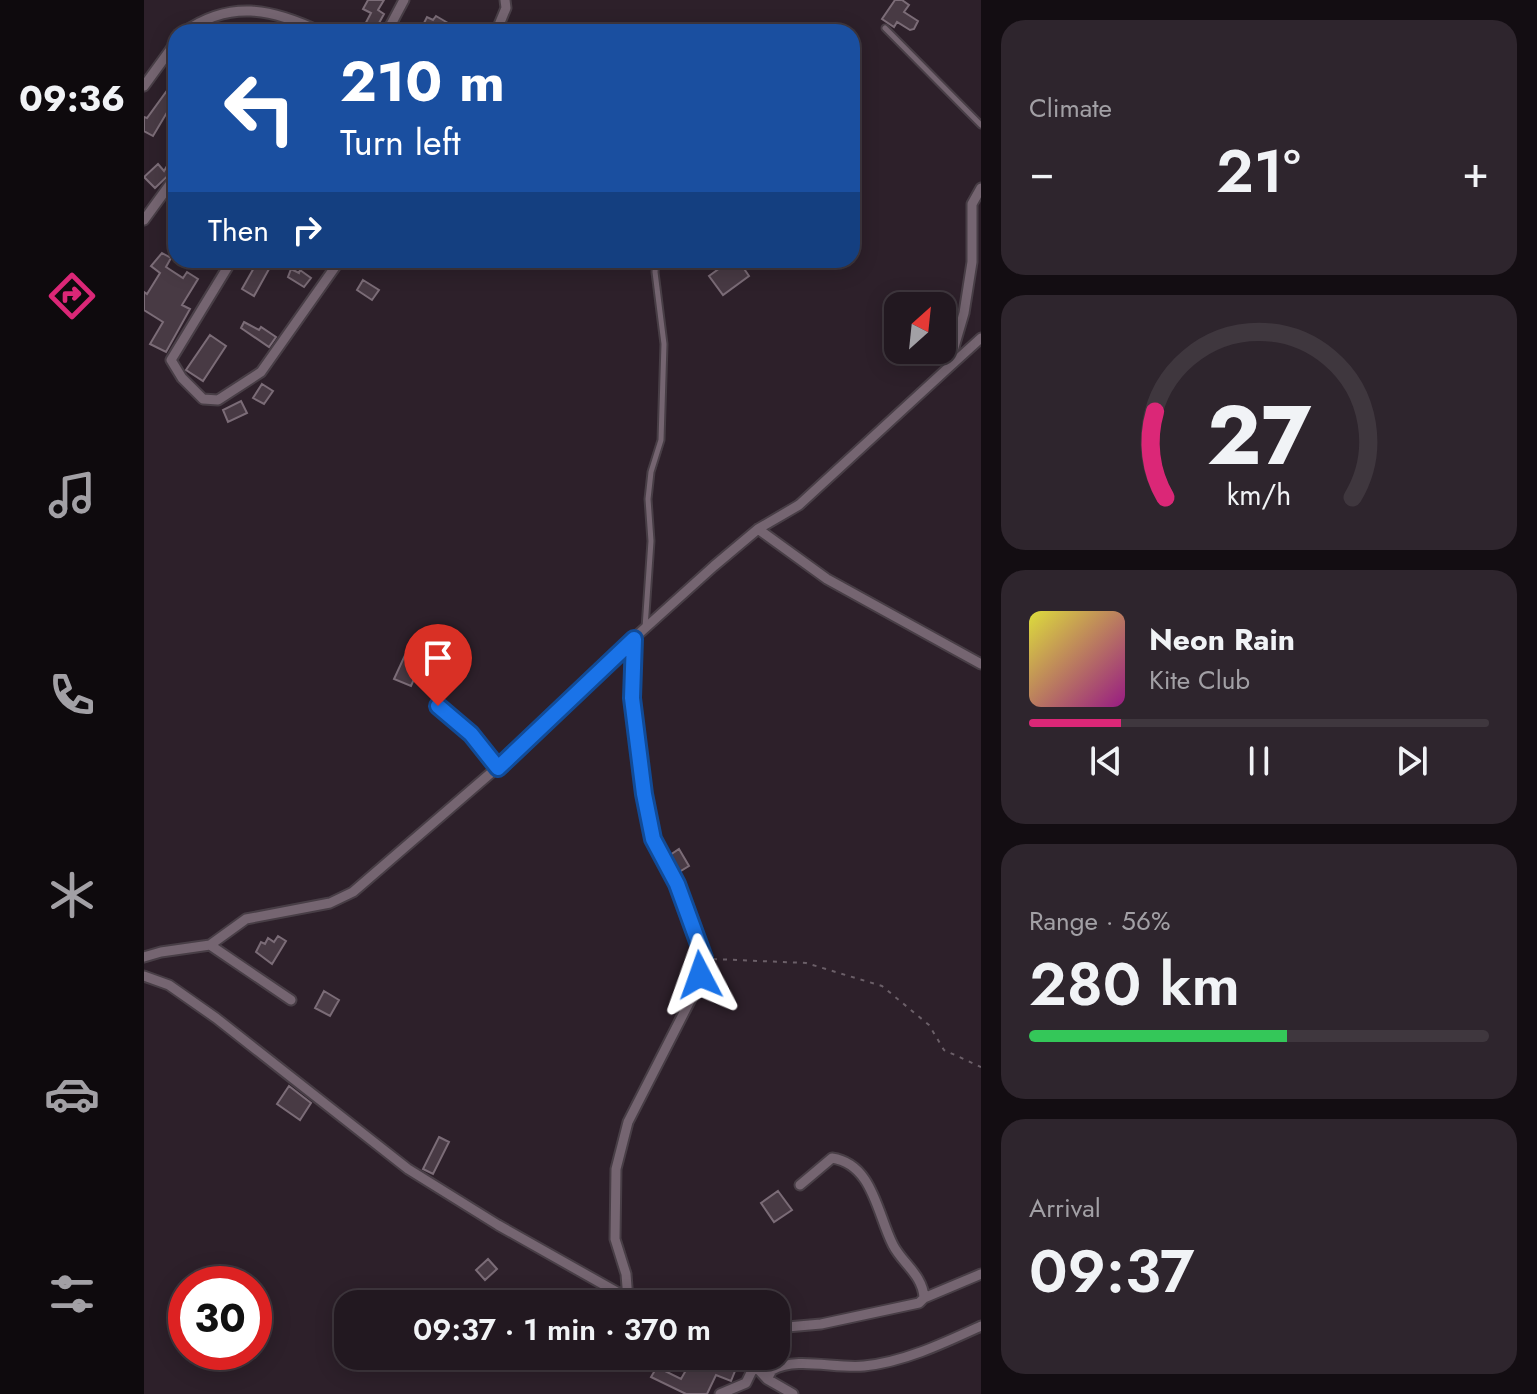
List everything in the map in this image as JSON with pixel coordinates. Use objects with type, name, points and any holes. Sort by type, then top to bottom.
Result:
[{"type":"street","points":[[391,24],[404,0]]},
{"type":"street","points":[[499,24],[506,8],[505,0]]},
{"type":"street","points":[[193,24],[201,17],[239,3],[279,11],[305,24]]},
{"type":"street","points":[[144,86],[168,53]]},
{"type":"street","points":[[144,220],[168,187]]},
{"type":"street","points":[[948,368],[964,313],[972,262],[972,204],[981,188]]},
{"type":"street","points":[[227,268],[171,360],[182,378],[203,399],[218,400],[261,372],[334,268]]},
{"type":"street","points":[[144,957],[210,945],[246,919],[330,903],[353,892],[498,768],[634,639],[758,529],[799,505],[981,338]]},
{"type":"street","points":[[758,529],[827,579],[981,664]]},
{"type":"street","points":[[630,1290],[615,1239],[616,1169],[628,1122],[695,991],[704,958],[677,884],[653,839],[636,743],[632,698],[634,639]]},
{"type":"street","points":[[210,945],[291,1000]]},
{"type":"street","points":[[144,976],[169,985],[216,1018],[408,1169],[613,1290]]},
{"type":"street","points":[[800,1185],[832,1158],[853,1165],[876,1201],[894,1247],[917,1275],[924,1298]]},
{"type":"street","points":[[790,1327],[821,1324],[919,1303],[924,1298],[981,1274]]},
{"type":"street","points":[[767,1379],[772,1370],[788,1365],[866,1366],[933,1348],[981,1326]]},
{"type":"street","points":[[720,1394],[746,1383],[754,1370]]},
{"type":"street","points":[[759,1370],[767,1379],[793,1394]]},
{"type":"lane","points":[[885,28],[981,125]]},
{"type":"lane","points":[[645,629],[651,541],[648,499],[651,472],[661,440],[664,358],[655,268]]},
{"type":"lane","points":[[438,706],[471,734],[498,768]]},
{"type":"path","points":[[704,958],[806,963],[882,986],[929,1025],[944,1050],[981,1067]]},
{"type":"building","points":[[368,0],[384,0],[378,10],[384,14],[378,24],[365,24],[371,13],[363,9]]},
{"type":"building","points":[[895,0],[909,5],[904,12],[918,21],[914,29],[910,30],[897,22],[894,27],[882,19]]},
{"type":"building","points":[[436,16],[448,23],[424,24],[427,17],[433,20]]},
{"type":"building","points":[[166,92],[168,94],[168,111],[153,136],[144,131],[144,117],[147,118]]},
{"type":"building","points":[[158,164],[164,171],[168,164],[168,176],[155,188],[144,177]]},
{"type":"building","points":[[162,253],[168,256],[166,267],[183,278],[187,272],[198,279],[182,305],[190,309],[166,352],[150,344],[163,322],[144,310],[144,292],[147,294],[160,273],[151,266]]},
{"type":"building","points":[[254,268],[270,268],[254,296],[242,289]]},
{"type":"building","points":[[720,268],[744,268],[749,276],[723,295],[709,276]]},
{"type":"building","points":[[291,269],[299,273],[300,270],[311,278],[304,287],[288,277]]},
{"type":"building","points":[[363,280],[379,290],[372,300],[357,290]]},
{"type":"building","points":[[244,322],[259,330],[261,327],[276,337],[269,347],[241,328]]},
{"type":"building","points":[[210,335],[226,346],[203,381],[186,370]]},
{"type":"building","points":[[262,384],[273,391],[264,404],[253,398]]},
{"type":"building","points":[[241,401],[247,413],[228,422],[223,410]]},
{"type":"building","points":[[406,653],[422,661],[411,686],[394,679]]},
{"type":"building","points":[[679,849],[689,866],[679,872],[670,855]]},
{"type":"building","points":[[278,936],[286,941],[272,964],[256,952],[261,942],[265,944],[268,938],[274,942]]},
{"type":"building","points":[[324,991],[339,1000],[330,1016],[315,1008]]},
{"type":"building","points":[[289,1086],[311,1103],[300,1120],[277,1104]]},
{"type":"building","points":[[439,1137],[449,1142],[433,1174],[423,1169]]},
{"type":"building","points":[[778,1191],[792,1210],[774,1222],[761,1203]]},
{"type":"building","points":[[488,1259],[497,1269],[485,1280],[476,1270]]},
{"type":"building","points":[[655,1370],[663,1370],[681,1379],[686,1370],[735,1370],[731,1381],[716,1375],[707,1394],[686,1394],[651,1377]]},
{"type":"route","points":[[438,706],[471,734],[498,768],[634,639],[632,698],[644,794],[653,839],[677,884],[704,958],[700,975]]}]
